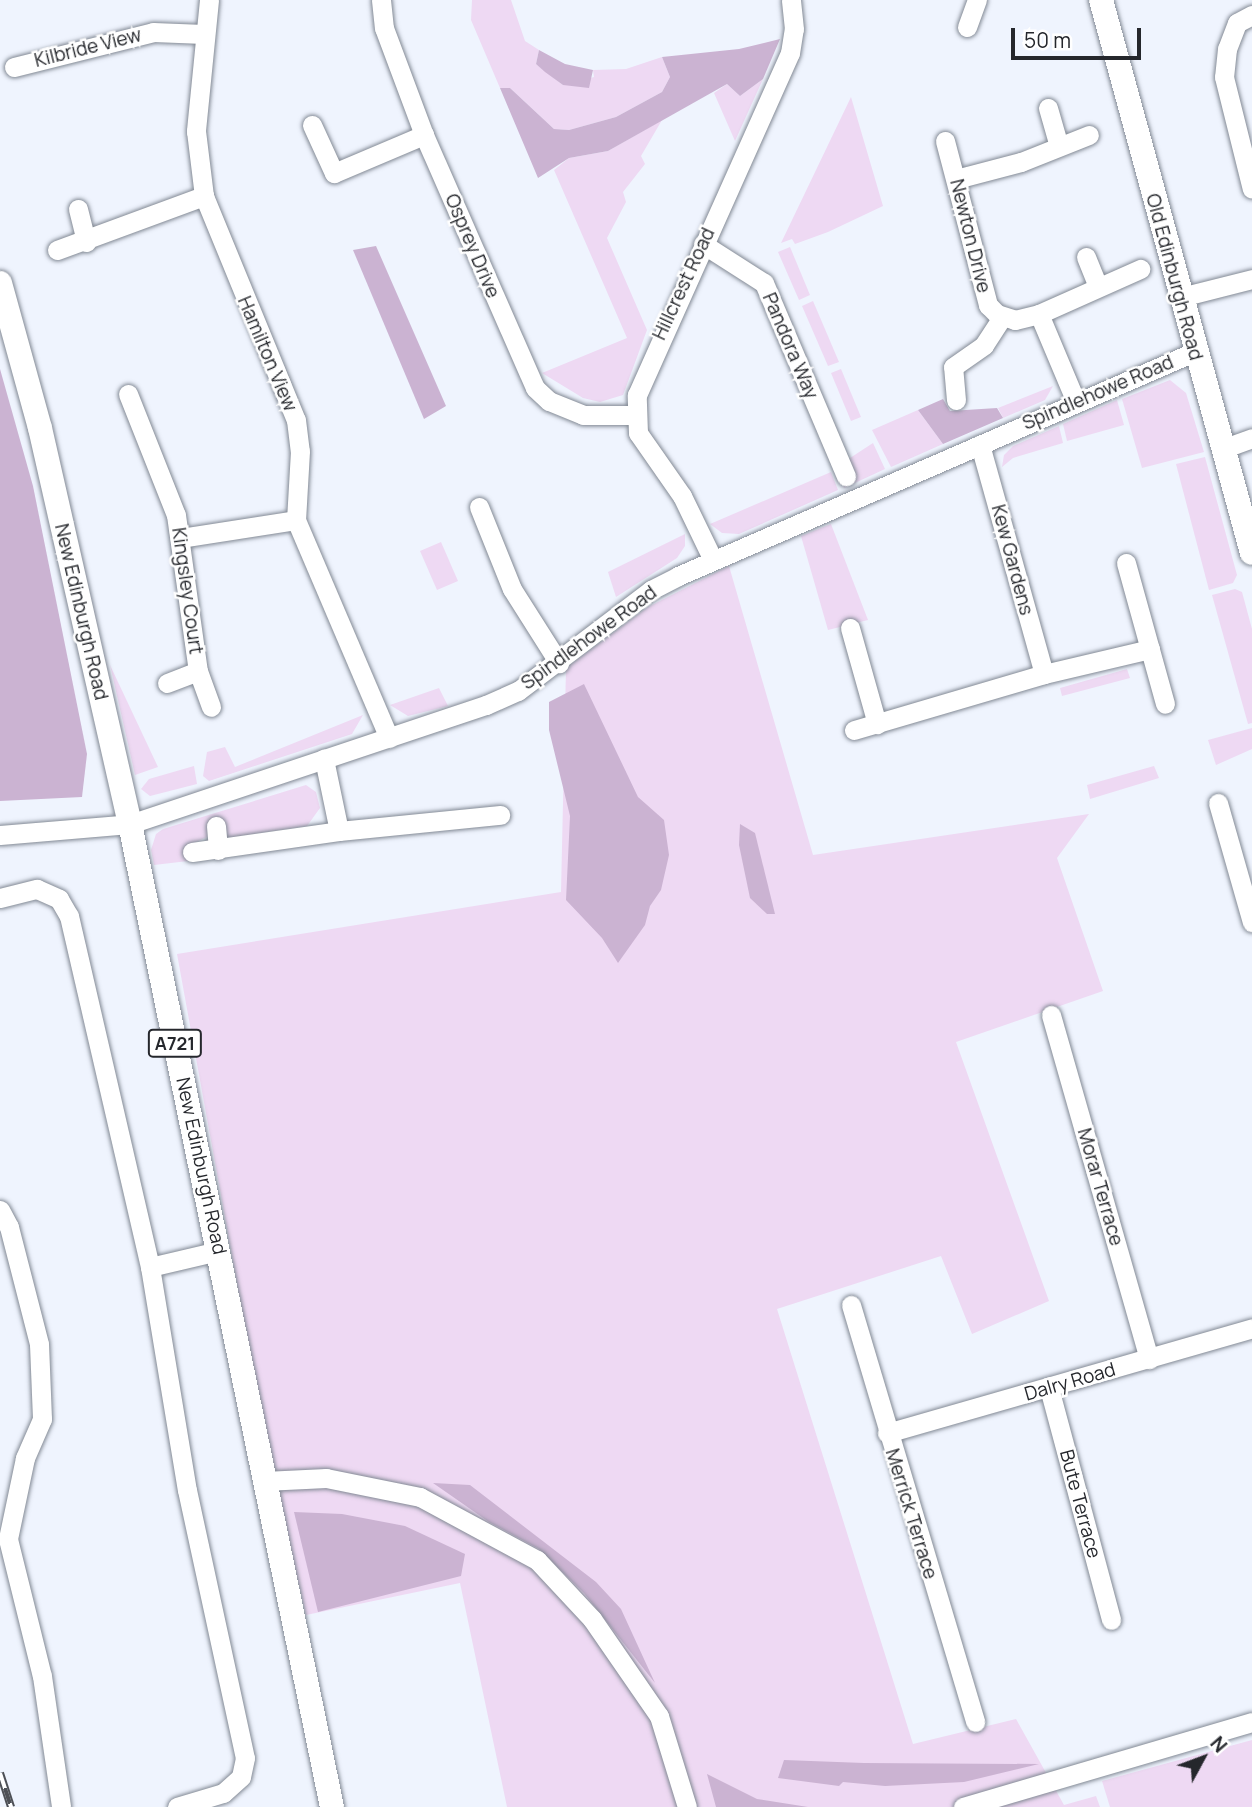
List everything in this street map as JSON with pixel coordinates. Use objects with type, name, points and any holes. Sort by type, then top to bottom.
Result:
[{"type":"main road","name":"Old Edinburgh Road","points":[[1101,0],[1194,352],[1252,553]]},
{"type":"main road","name":"New Edinburgh Road","points":[[0,283],[40,428],[130,824],[332,1807]]},
{"type":"street","name":"Hamilton View","points":[[209,0],[195,131],[204,197],[296,420],[300,452],[296,520],[389,738]]},
{"type":"street","name":"Osprey Drive","points":[[381,0],[384,29],[425,135],[535,388],[549,401],[583,415],[635,415]]},
{"type":"street","name":"Hillcrest Road","points":[[635,415],[648,361],[790,53],[794,29],[791,0]]},
{"type":"street","points":[[967,27],[977,0]]},
{"type":"street","points":[[1252,15],[1237,23],[1227,49],[1224,77],[1252,189]]},
{"type":"street","name":"Kilbride View","points":[[14,67],[153,32],[204,34]]},
{"type":"street","points":[[1048,108],[1058,144]]},
{"type":"street","points":[[312,125],[334,173],[425,135]]},
{"type":"street","points":[[956,179],[1021,162],[1058,144],[1089,135]]},
{"type":"street","name":"Newton Drive","points":[[945,141],[985,298],[1002,317],[1022,320],[1140,269]]},
{"type":"street","points":[[57,250],[86,242],[204,197]]},
{"type":"street","points":[[78,209],[86,242]]},
{"type":"street","name":"Pandora Way","points":[[703,244],[764,284],[846,476]]},
{"type":"street","points":[[1086,257],[1098,287]]},
{"type":"street","points":[[1181,297],[1252,279]]},
{"type":"street","points":[[1039,314],[1076,402]]},
{"type":"street","points":[[956,400],[953,367],[984,345],[1002,317]]},
{"type":"street","name":"Spindlehowe Road","points":[[0,835],[130,824],[389,738],[519,691],[651,590],[713,560],[1194,352]]},
{"type":"street","name":"Kingsley Court","points":[[128,394],[176,514],[198,671],[211,707]]},
{"type":"street","points":[[635,415],[648,451],[682,496],[713,560]]},
{"type":"street","points":[[1222,449],[1252,439]]},
{"type":"street","name":"Kew Gardens","points":[[980,445],[1044,674]]},
{"type":"street","points":[[479,507],[512,589],[559,663]]},
{"type":"street","points":[[181,538],[296,520]]},
{"type":"street","points":[[1126,563],[1166,704]]},
{"type":"street","points":[[850,628],[877,724]]},
{"type":"street","points":[[854,730],[1044,674],[1150,649]]},
{"type":"street","name":"Kingsley Court","points":[[167,683],[198,671]]},
{"type":"street","points":[[324,759],[340,831]]},
{"type":"street","points":[[1218,803],[1252,922]]},
{"type":"street","points":[[191,852],[340,831],[500,815]]},
{"type":"street","points":[[216,826],[218,850]]},
{"type":"street","points":[[0,898],[37,888],[59,899],[69,916],[150,1267],[187,1490],[245,1758],[241,1777],[223,1793],[177,1807]]},
{"type":"street","name":"Morar Terrace","points":[[1051,1015],[1149,1359]]},
{"type":"street","points":[[0,1210],[9,1227],[39,1344],[42,1419],[25,1458],[8,1539],[42,1675],[61,1807]]},
{"type":"street","points":[[150,1267],[218,1251]]},
{"type":"street","name":"Merrick Terrace","points":[[851,1305],[975,1722]]},
{"type":"street","name":"Dalry Road","points":[[887,1433],[1252,1328]]},
{"type":"street","name":"Bute Terrace","points":[[1049,1388],[1111,1620]]},
{"type":"street","points":[[264,1481],[326,1478],[420,1497],[537,1560],[592,1619],[659,1716],[687,1807]]},
{"type":"street","points":[[963,1807],[1252,1722]]},
{"type":"shaded area","points":[[472,0],[511,0],[525,41],[539,50],[536,64],[563,85],[594,77],[593,70],[626,69],[662,57],[670,77],[662,92],[616,117],[569,130],[554,129],[510,88],[500,88],[471,20]]},
{"type":"shaded area","points":[[780,39],[763,79],[740,96],[727,84],[608,151],[569,158],[538,178],[500,88],[510,88],[554,129],[569,130],[616,117],[662,92],[670,77],[662,57],[739,49]]},
{"type":"shaded area","points":[[539,50],[565,64],[593,70],[589,88],[563,85],[545,72],[536,64]]},
{"type":"shaded area","points":[[763,79],[735,141],[714,93],[727,84],[740,96]]},
{"type":"shaded area","points":[[851,97],[883,206],[795,244],[792,239],[781,243]]},
{"type":"shaded area","points":[[662,120],[641,156],[645,164],[623,192],[626,202],[607,238],[647,330],[623,395],[600,402],[583,398],[542,373],[627,338],[554,170],[569,158],[608,151]]},
{"type":"shaded area","points":[[376,246],[446,406],[424,419],[353,250]]},
{"type":"shaded area","points":[[790,247],[810,295],[799,300],[778,252]]},
{"type":"shaded area","points":[[813,301],[839,362],[828,366],[802,306]]},
{"type":"shaded area","points":[[0,369],[33,486],[87,754],[82,797],[0,801]]},
{"type":"shaded area","points":[[841,369],[861,417],[851,421],[831,373]]},
{"type":"shaded area","points":[[1170,380],[1186,393],[1204,452],[1142,468],[1122,399]]},
{"type":"shaded area","points":[[1053,386],[1045,400],[1003,418],[998,408]]},
{"type":"shaded area","points":[[943,399],[950,411],[997,408],[1003,418],[943,444],[918,410]]},
{"type":"shaded area","points":[[1117,400],[1124,425],[1067,441],[1063,424]]},
{"type":"shaded area","points":[[918,410],[943,444],[891,467],[872,430]]},
{"type":"shaded area","points":[[1059,426],[1063,443],[1013,458],[1002,467],[1004,455],[1013,446]]},
{"type":"shaded area","points":[[873,443],[885,469],[844,488],[842,482],[850,458]]},
{"type":"shaded area","points":[[1205,457],[1237,575],[1233,583],[1209,590],[1176,464]]},
{"type":"shaded area","points":[[831,472],[838,490],[739,534],[722,533],[710,524]]},
{"type":"shaded area","points":[[831,524],[868,620],[828,630],[801,536]]},
{"type":"shaded area","points":[[685,534],[685,546],[677,558],[616,597],[608,572]]},
{"type":"shaded area","points":[[441,542],[458,581],[437,590],[420,551]]},
{"type":"shaded area","points":[[729,566],[813,855],[1089,814],[1057,858],[1103,991],[956,1042],[1049,1301],[972,1334],[941,1256],[777,1309],[913,1744],[1016,1719],[1064,1805],[1096,1796],[1100,1807],[507,1807],[460,1583],[306,1615],[269,1459],[177,954],[561,892],[566,668],[648,607]]},
{"type":"shaded area","points":[[1235,589],[1242,592],[1252,629],[1252,723],[1248,724],[1212,595]]},
{"type":"shaded area","points":[[110,665],[158,767],[135,775]]},
{"type":"shaded area","points":[[1127,669],[1130,678],[1062,696],[1060,688]]},
{"type":"shaded area","points":[[584,684],[638,797],[664,820],[669,855],[661,890],[650,906],[645,925],[618,963],[602,938],[566,900],[570,816],[549,730],[549,702]]},
{"type":"shaded area","points":[[439,688],[448,706],[408,716],[390,705]]},
{"type":"shaded area","points":[[363,715],[352,734],[209,781],[203,776],[207,752],[225,747],[235,767]]},
{"type":"shaded area","points":[[1252,728],[1252,749],[1216,765],[1208,740]]},
{"type":"shaded area","points":[[194,766],[197,784],[150,796],[141,789],[149,779]]},
{"type":"shaded area","points":[[1154,766],[1159,778],[1090,799],[1087,785]]},
{"type":"shaded area","points":[[306,785],[316,792],[320,808],[307,826],[228,838],[209,836],[187,846],[188,861],[154,865],[151,850],[156,834],[163,829]]},
{"type":"shaded area","points":[[740,824],[755,833],[775,914],[767,914],[750,898],[739,845]]},
{"type":"shaded area","points":[[433,1483],[470,1485],[596,1582],[621,1609],[655,1683],[584,1593],[539,1549],[489,1522]]},
{"type":"shaded area","points":[[294,1512],[342,1514],[405,1526],[465,1554],[461,1576],[318,1612]]},
{"type":"shaded area","points":[[1252,1740],[1252,1807],[1110,1807],[1102,1781]]},
{"type":"shaded area","points":[[784,1760],[1039,1764],[964,1782],[885,1786],[843,1782],[839,1786],[778,1778]]},
{"type":"shaded area","points":[[707,1774],[757,1799],[808,1807],[716,1807]]},
{"type":"railway","points":[[0,1773],[11,1807]]}]
